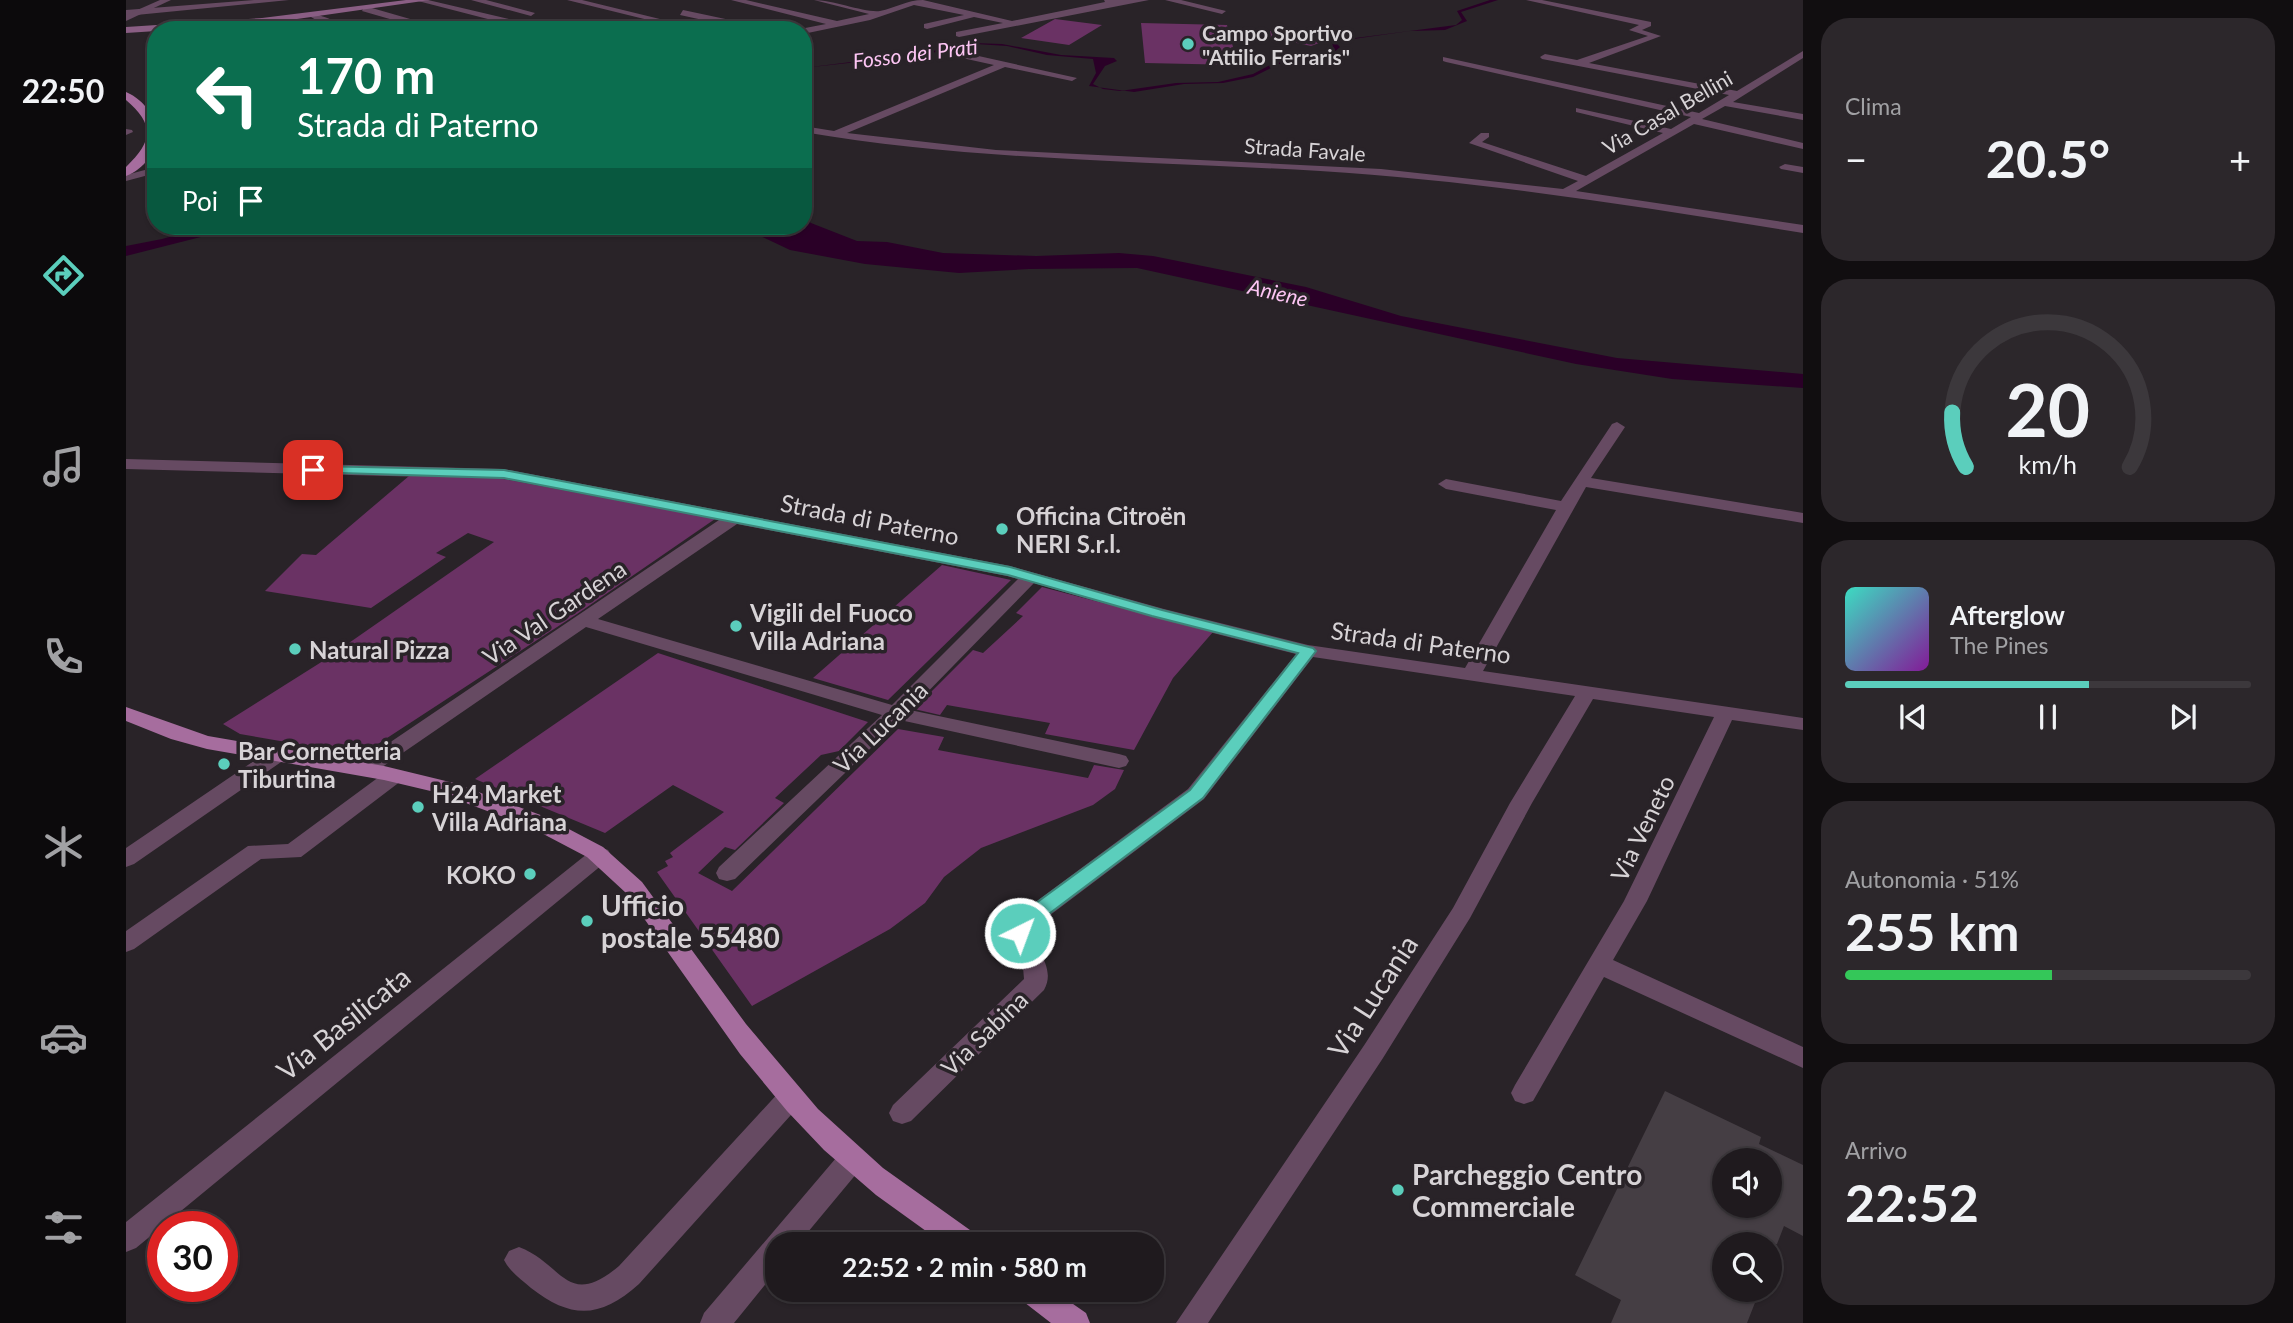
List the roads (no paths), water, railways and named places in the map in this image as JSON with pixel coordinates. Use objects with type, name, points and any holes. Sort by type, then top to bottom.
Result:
[{"type":"main road","points":[[256,21],[424,0]]},
{"type":"main road","points":[[126,30],[147,29]]},
{"type":"main road","points":[[126,95],[147,115]]},
{"type":"main road","points":[[126,176],[147,153]]},
{"type":"main road","points":[[126,713],[181,734],[276,755],[365,769],[464,794],[520,814],[600,855],[627,878],[790,1098],[852,1159],[951,1232]]},
{"type":"main road","points":[[1046,1302],[1075,1323]]},
{"type":"street","points":[[139,14],[167,0]]},
{"type":"street","points":[[126,16],[285,0],[288,18]]},
{"type":"street","points":[[424,0],[508,21]]},
{"type":"street","points":[[475,0],[531,13]]},
{"type":"street","points":[[570,0],[662,21]]},
{"type":"street","points":[[735,0],[835,23]]},
{"type":"street","points":[[818,0],[874,13]]},
{"type":"street","points":[[959,34],[1113,1],[1144,0],[1222,11]]},
{"type":"street","points":[[1530,0],[1647,24],[1633,30],[1657,36],[1579,63]]},
{"type":"street","points":[[812,29],[914,1],[1016,23]]},
{"type":"street","points":[[812,29],[860,20],[914,1]]},
{"type":"street","points":[[365,9],[407,21]]},
{"type":"street","points":[[674,11],[721,21]]},
{"type":"street","points":[[314,15],[325,21]]},
{"type":"street","points":[[927,26],[978,15]]},
{"type":"street","points":[[947,52],[1072,78]]},
{"type":"street","name":"Via Casal Bellini","points":[[1566,192],[1724,103],[1803,54]]},
{"type":"street","points":[[1545,57],[1738,94]]},
{"type":"street","points":[[1446,59],[1803,146]]},
{"type":"street","points":[[834,135],[1004,64]]},
{"type":"street","points":[[1785,65],[1803,67]]},
{"type":"street","points":[[1724,103],[1803,117]]},
{"type":"street","points":[[1580,110],[1671,132]]},
{"type":"street","name":"Strada Favale","points":[[812,131],[1020,156],[1331,169],[1566,192],[1803,229]]},
{"type":"street","points":[[1485,135],[1474,143],[1587,180]]},
{"type":"street","points":[[1785,167],[1803,170]]},
{"type":"street","points":[[126,176],[147,172]]},
{"type":"street","points":[[1472,673],[1581,481],[1617,427]]},
{"type":"street","name":"Strada di Paterno","points":[[126,464],[504,474],[735,517],[1030,577],[1157,613],[1308,651],[1472,673],[1803,724]]},
{"type":"street","points":[[1581,481],[1803,518]]},
{"type":"street","points":[[1446,484],[1567,507]]},
{"type":"street","name":"Via Val Gardena","points":[[365,769],[735,517]]},
{"type":"street","name":"Via Lucania","points":[[727,873],[896,713],[1030,577]]},
{"type":"street","points":[[584,621],[896,713],[1119,761]]},
{"type":"street","name":"Via Sabina","points":[[902,1113],[1035,983],[1037,969],[1020,933],[1022,924],[1196,794],[1308,651]]},
{"type":"street","name":"Via Lucania","points":[[1191,1323],[1374,1051],[1462,912],[1521,803],[1587,692]]},
{"type":"street","name":"Via Veneto","points":[[1524,1093],[1635,901],[1726,712]]},
{"type":"street","points":[[126,859],[276,755]]},
{"type":"street","points":[[126,943],[256,851],[293,852],[394,776]]},
{"type":"street","name":"Via Basilicata","points":[[126,1239],[600,855]]},
{"type":"street","points":[[1600,964],[1803,1058]]},
{"type":"street","points":[[519,1260],[566,1297],[584,1301],[603,1295],[629,1275],[790,1098]]},
{"type":"street","points":[[791,1232],[852,1159]]},
{"type":"street","points":[[715,1323],[765,1263]]},
{"type":"water","points":[[1498,0],[1461,12],[1467,21],[1445,30],[1410,31],[1346,40],[1336,43],[1340,47],[1333,53],[1281,63],[1253,77],[1223,83],[1184,84],[1134,92],[1123,91],[1176,83],[1218,82],[1253,74],[1276,62],[1326,53],[1334,50],[1332,43],[1340,40],[1456,25],[1462,20],[1457,11]]},
{"type":"water","points":[[972,43],[1002,44],[1061,55],[1114,58],[1117,61],[1105,66],[1093,84],[1100,87],[1089,86],[1096,73],[1093,59],[1047,55],[1007,46],[976,44],[921,55],[812,67],[923,53]]},
{"type":"water","name":"Aniene","points":[[812,223],[857,241],[887,242],[943,253],[1036,256],[1119,253],[1153,256],[1306,287],[1401,316],[1617,358],[1803,374],[1803,388],[1672,379],[1576,364],[1137,268],[959,273],[865,264],[790,250],[758,235],[812,235]]},
{"type":"water","points":[[177,235],[209,235],[126,256],[126,246]]},
{"type":"place","name":"Campo Sportivo \"Attilio Ferraris\"","points":[[1188,44]]},
{"type":"place","name":"Officina Citroën NERI S.r.l.","points":[[1002,529]]},
{"type":"place","name":"Vigili del Fuoco Villa Adriana","points":[[736,626]]},
{"type":"place","name":"Natural Pizza","points":[[295,649]]},
{"type":"place","name":"Bar Cornetteria Tiburtina","points":[[224,764]]},
{"type":"place","name":"H24 Market Villa Adriana","points":[[418,807]]},
{"type":"place","name":"KOKO","points":[[530,874]]},
{"type":"place","name":"Ufficio postale 55480","points":[[587,921]]},
{"type":"place","name":"Parcheggio Centro Commerciale","points":[[1398,1190]]},
{"type":"water label","name":"Fosso dei Prati","points":[[915,53]]}]
